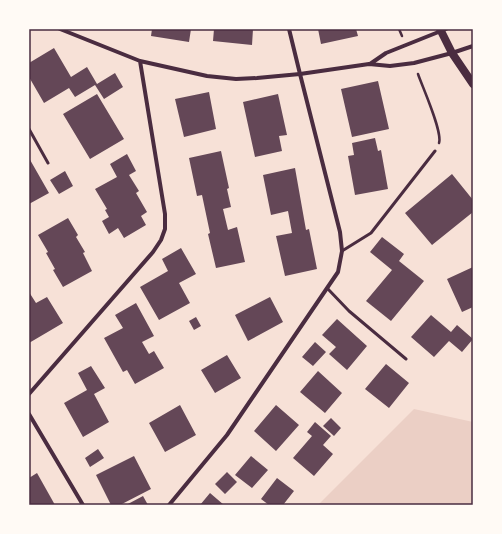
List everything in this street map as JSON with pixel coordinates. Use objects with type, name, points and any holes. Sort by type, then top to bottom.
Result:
[{"type":"main road","points":[[442,30],[452,53],[473,84]]},
{"type":"street","points":[[60,29],[140,61],[207,76],[236,79],[300,74],[369,64],[390,66],[414,63],[473,46]]},
{"type":"street","points":[[169,505],[227,435],[338,272],[342,251],[340,232],[290,29]]},
{"type":"street","points":[[369,64],[386,53],[442,30]]},
{"type":"street","points":[[29,394],[153,252],[161,240],[165,229],[162,191],[140,61]]},
{"type":"street","points":[[29,414],[83,505]]},
{"type":"lane","points":[[29,129],[48,163]]},
{"type":"lane","points":[[342,251],[371,233],[434,151]]},
{"type":"lane","points":[[327,288],[349,311],[406,359]]},
{"type":"path","points":[[399,29],[406,45]]},
{"type":"path","points":[[414,63],[438,130],[440,140],[434,151]]},
{"type":"shaded area","points":[[414,409],[473,422],[473,505],[318,505]]},
{"type":"building","points":[[152,29],[191,29],[189,42],[151,36]]},
{"type":"building","points":[[214,29],[253,29],[252,45],[213,41]]},
{"type":"building","points":[[318,29],[356,29],[358,36],[321,44]]},
{"type":"building","points":[[54,48],[71,77],[87,67],[97,84],[115,73],[123,87],[104,99],[95,85],[75,97],[69,88],[44,103],[29,77],[29,63]]},
{"type":"building","points":[[378,81],[389,129],[352,137],[341,89]]},
{"type":"building","points":[[209,92],[216,129],[184,137],[175,99]]},
{"type":"building","points":[[97,94],[124,139],[90,159],[63,114]]},
{"type":"building","points":[[278,94],[287,135],[279,136],[282,151],[255,157],[243,102]]},
{"type":"building","points":[[375,138],[378,151],[381,150],[388,189],[355,195],[348,156],[354,155],[352,143]]},
{"type":"building","points":[[221,151],[229,188],[227,189],[231,207],[223,209],[228,230],[237,227],[245,262],[216,268],[208,234],[210,233],[202,195],[197,196],[189,158]]},
{"type":"building","points":[[127,154],[136,171],[129,175],[139,191],[136,193],[147,212],[141,216],[146,225],[124,238],[118,228],[109,234],[102,221],[109,217],[105,210],[107,209],[95,189],[117,177],[110,164]]},
{"type":"building","points":[[29,158],[49,193],[29,204]]},
{"type":"building","points":[[295,168],[306,230],[309,229],[317,269],[285,276],[276,236],[292,233],[288,211],[271,215],[263,175]]},
{"type":"building","points":[[65,171],[73,186],[59,194],[50,180]]},
{"type":"building","points":[[452,174],[473,200],[473,212],[432,245],[405,213]]},
{"type":"building","points":[[68,218],[78,235],[76,237],[85,252],[83,253],[92,271],[63,287],[53,270],[55,269],[46,253],[48,252],[38,235]]},
{"type":"building","points":[[382,237],[404,254],[399,261],[424,281],[391,321],[366,301],[392,270],[370,252]]},
{"type":"building","points":[[181,248],[196,274],[179,283],[190,303],[159,320],[140,287],[168,271],[162,259]]},
{"type":"building","points":[[473,267],[473,307],[462,312],[447,279]]},
{"type":"building","points":[[29,292],[36,303],[47,297],[63,323],[29,343]]},
{"type":"building","points":[[270,297],[283,322],[248,341],[235,315]]},
{"type":"building","points":[[136,303],[154,336],[142,342],[149,354],[154,351],[164,368],[135,384],[127,370],[123,372],[104,338],[123,328],[115,315]]},
{"type":"building","points":[[431,315],[451,332],[457,325],[473,339],[462,352],[449,341],[434,357],[411,337]]},
{"type":"building","points":[[196,317],[201,326],[194,330],[189,321]]},
{"type":"building","points":[[337,319],[367,346],[347,370],[329,354],[336,347],[322,335]]},
{"type":"building","points":[[315,342],[326,352],[313,366],[302,357]]},
{"type":"building","points":[[227,355],[241,378],[215,393],[201,370]]},
{"type":"building","points":[[386,364],[409,383],[389,408],[365,389]]},
{"type":"building","points":[[91,366],[105,388],[94,394],[109,422],[83,437],[64,403],[87,390],[78,373]]},
{"type":"building","points":[[318,371],[342,393],[325,413],[300,392]]},
{"type":"building","points":[[180,405],[196,435],[165,452],[149,423]]},
{"type":"building","points":[[276,405],[299,425],[276,451],[254,431]]},
{"type":"building","points":[[331,418],[341,428],[334,436],[323,426]]},
{"type":"building","points":[[315,422],[331,436],[323,445],[333,454],[314,476],[293,458],[312,436],[307,432]]},
{"type":"building","points":[[98,449],[104,458],[90,467],[85,458]]},
{"type":"building","points":[[134,456],[151,489],[120,505],[111,505],[96,475]]},
{"type":"building","points":[[251,456],[268,470],[252,488],[235,475]]},
{"type":"building","points":[[227,472],[237,482],[225,494],[215,484]]},
{"type":"building","points":[[37,473],[55,505],[29,505],[29,478]]},
{"type":"building","points":[[277,478],[294,491],[283,505],[269,505],[261,499]]},
{"type":"building","points":[[210,493],[224,505],[200,505]]},
{"type":"building","points":[[143,496],[148,505],[126,505]]}]
